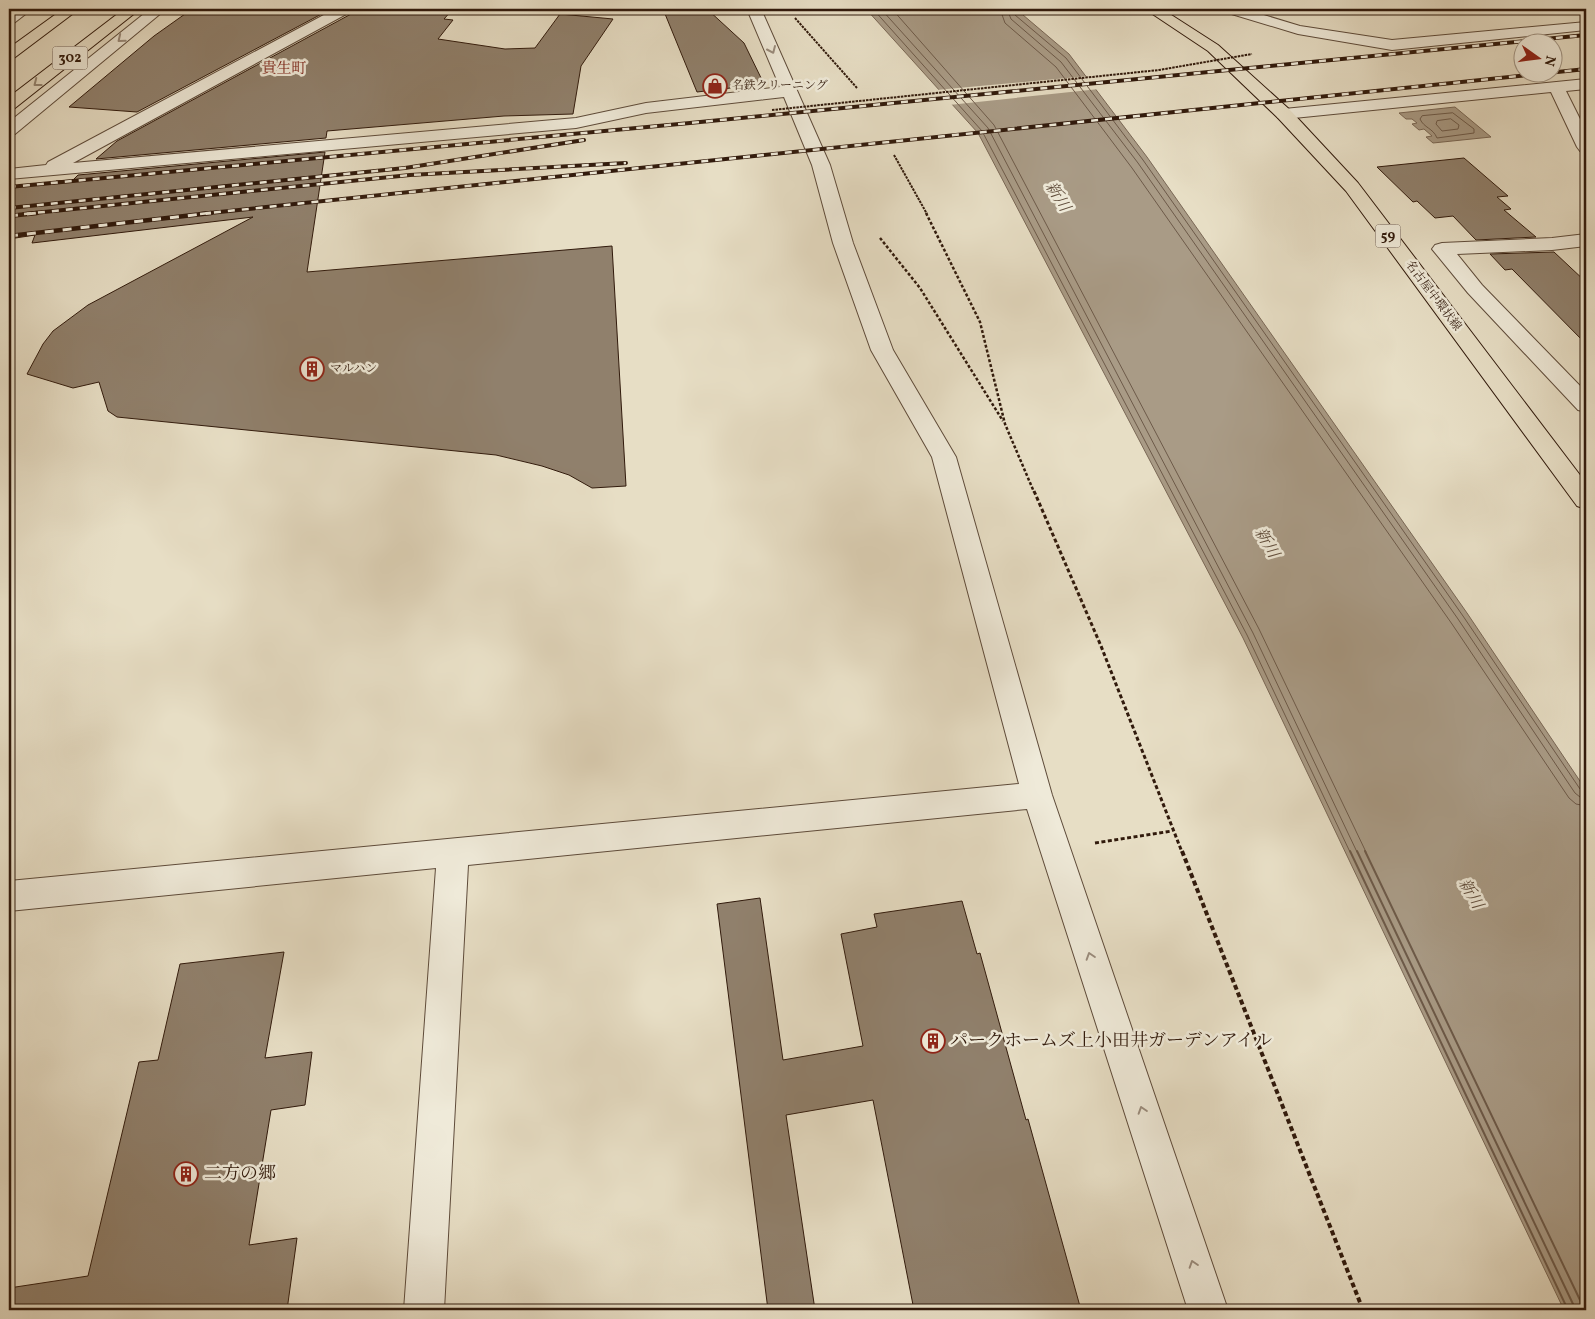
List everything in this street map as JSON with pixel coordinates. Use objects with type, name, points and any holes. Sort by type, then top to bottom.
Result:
[{"type":"main road","points":[[9,39],[51,9]]},
{"type":"main road","points":[[9,55],[72,9]]},
{"type":"main road","points":[[9,87],[112,9]]},
{"type":"main road","name":"名古屋中環状線","points":[[1152,9],[1213,48],[1284,114],[1352,187],[1586,500]]},
{"type":"main road","name":"302","points":[[9,105],[132,10]]},
{"type":"street","points":[[9,20],[25,9]]},
{"type":"street","points":[[9,130],[159,9]]},
{"type":"street","points":[[44,171],[345,9]]},
{"type":"street","points":[[754,9],[821,165],[843,243],[882,350],[944,457],[1037,795],[1208,1310]]},
{"type":"street","points":[[1230,9],[1298,30],[1392,45],[1586,25]]},
{"type":"street","points":[[1574,14],[1586,25]]},
{"type":"street","points":[[1284,114],[1586,84]]},
{"type":"street","points":[[1556,87],[1586,147]]},
{"type":"street","points":[[9,174],[576,123],[646,108],[790,90]]},
{"type":"street","points":[[1586,240],[1552,244],[1442,249],[1476,289],[1586,405]]},
{"type":"street","points":[[9,896],[1037,795]]},
{"type":"street","points":[[424,1310],[453,852]]},
{"type":"path","points":[[792,15],[857,88]]},
{"type":"path","points":[[772,110],[1159,70],[1252,54]]},
{"type":"path","points":[[894,155],[925,211],[980,322],[1005,424]]},
{"type":"path","points":[[878,235],[920,288],[1005,424],[1101,646],[1363,1310]]},
{"type":"path","points":[[1055,849],[1172,830]]},
{"type":"water","name":"新川","points":[[866,9],[1016,9],[1069,54],[1147,157],[1467,613],[1586,790],[1586,1310],[1564,1310],[1243,638],[978,133]]},
{"type":"water","points":[[1455,107],[1491,137],[1433,143],[1426,137],[1432,136],[1424,129],[1419,130],[1412,124],[1417,123],[1412,119],[1406,119],[1399,113]]},
{"type":"pier","points":[[1089,76],[1099,89],[949,105],[936,90]]},
{"type":"building","points":[[192,9],[331,9],[137,112],[69,107],[154,36]]},
{"type":"building","points":[[354,9],[453,9],[444,19],[453,20],[438,39],[505,49],[535,48],[560,14],[613,19],[581,66],[573,114],[504,116],[327,131],[326,138],[96,159],[117,141],[351,14]]},
{"type":"building","points":[[663,9],[707,9],[744,43],[764,84],[697,92]]},
{"type":"building","name":"マルハン","points":[[325,152],[307,272],[612,246],[626,486],[592,488],[569,475],[542,466],[496,455],[117,417],[108,411],[99,382],[73,388],[27,374],[43,344],[53,331],[88,305],[253,217],[32,243],[35,235],[9,239],[9,187],[73,180],[78,175]]},
{"type":"building","points":[[1464,158],[1508,196],[1497,197],[1511,209],[1504,210],[1536,237],[1476,240],[1453,216],[1435,218],[1417,201],[1413,202],[1377,167]]},
{"type":"building","points":[[1554,252],[1586,282],[1586,344],[1512,269],[1505,270],[1490,254]]},
{"type":"building","name":"パークホームズ上小田井ガーデンアイル","points":[[760,898],[783,1060],[863,1046],[841,934],[877,927],[874,914],[962,901],[977,954],[980,953],[1081,1310],[914,1310],[873,1100],[786,1115],[815,1310],[768,1310],[717,904]]},
{"type":"building","name":"二方の郷","points":[[284,952],[265,1058],[312,1052],[305,1105],[271,1110],[249,1245],[297,1238],[287,1310],[9,1310],[9,1288],[88,1276],[139,1062],[158,1060],[180,964]]},
{"type":"railway","points":[[9,187],[690,123],[1586,35]]},
{"type":"railway","points":[[200,214],[1586,69]]},
{"type":"railway","points":[[9,208],[405,168],[584,140]]},
{"type":"railway","points":[[24,214],[410,175],[626,163]]},
{"type":"railway","points":[[9,216],[37,213]]},
{"type":"railway","points":[[9,236],[211,213]]},
{"type":"place","name":"名鉄クリーニング","points":[[715,86]]},
{"type":"place","name":"マルハン","points":[[312,369]]},
{"type":"place","name":"パークホームズ上小田井ガーデンアイル","points":[[933,1041]]},
{"type":"place","name":"二方の郷","points":[[186,1174]]},
{"type":"district","name":"貴生町","points":[[284,69]]}]
